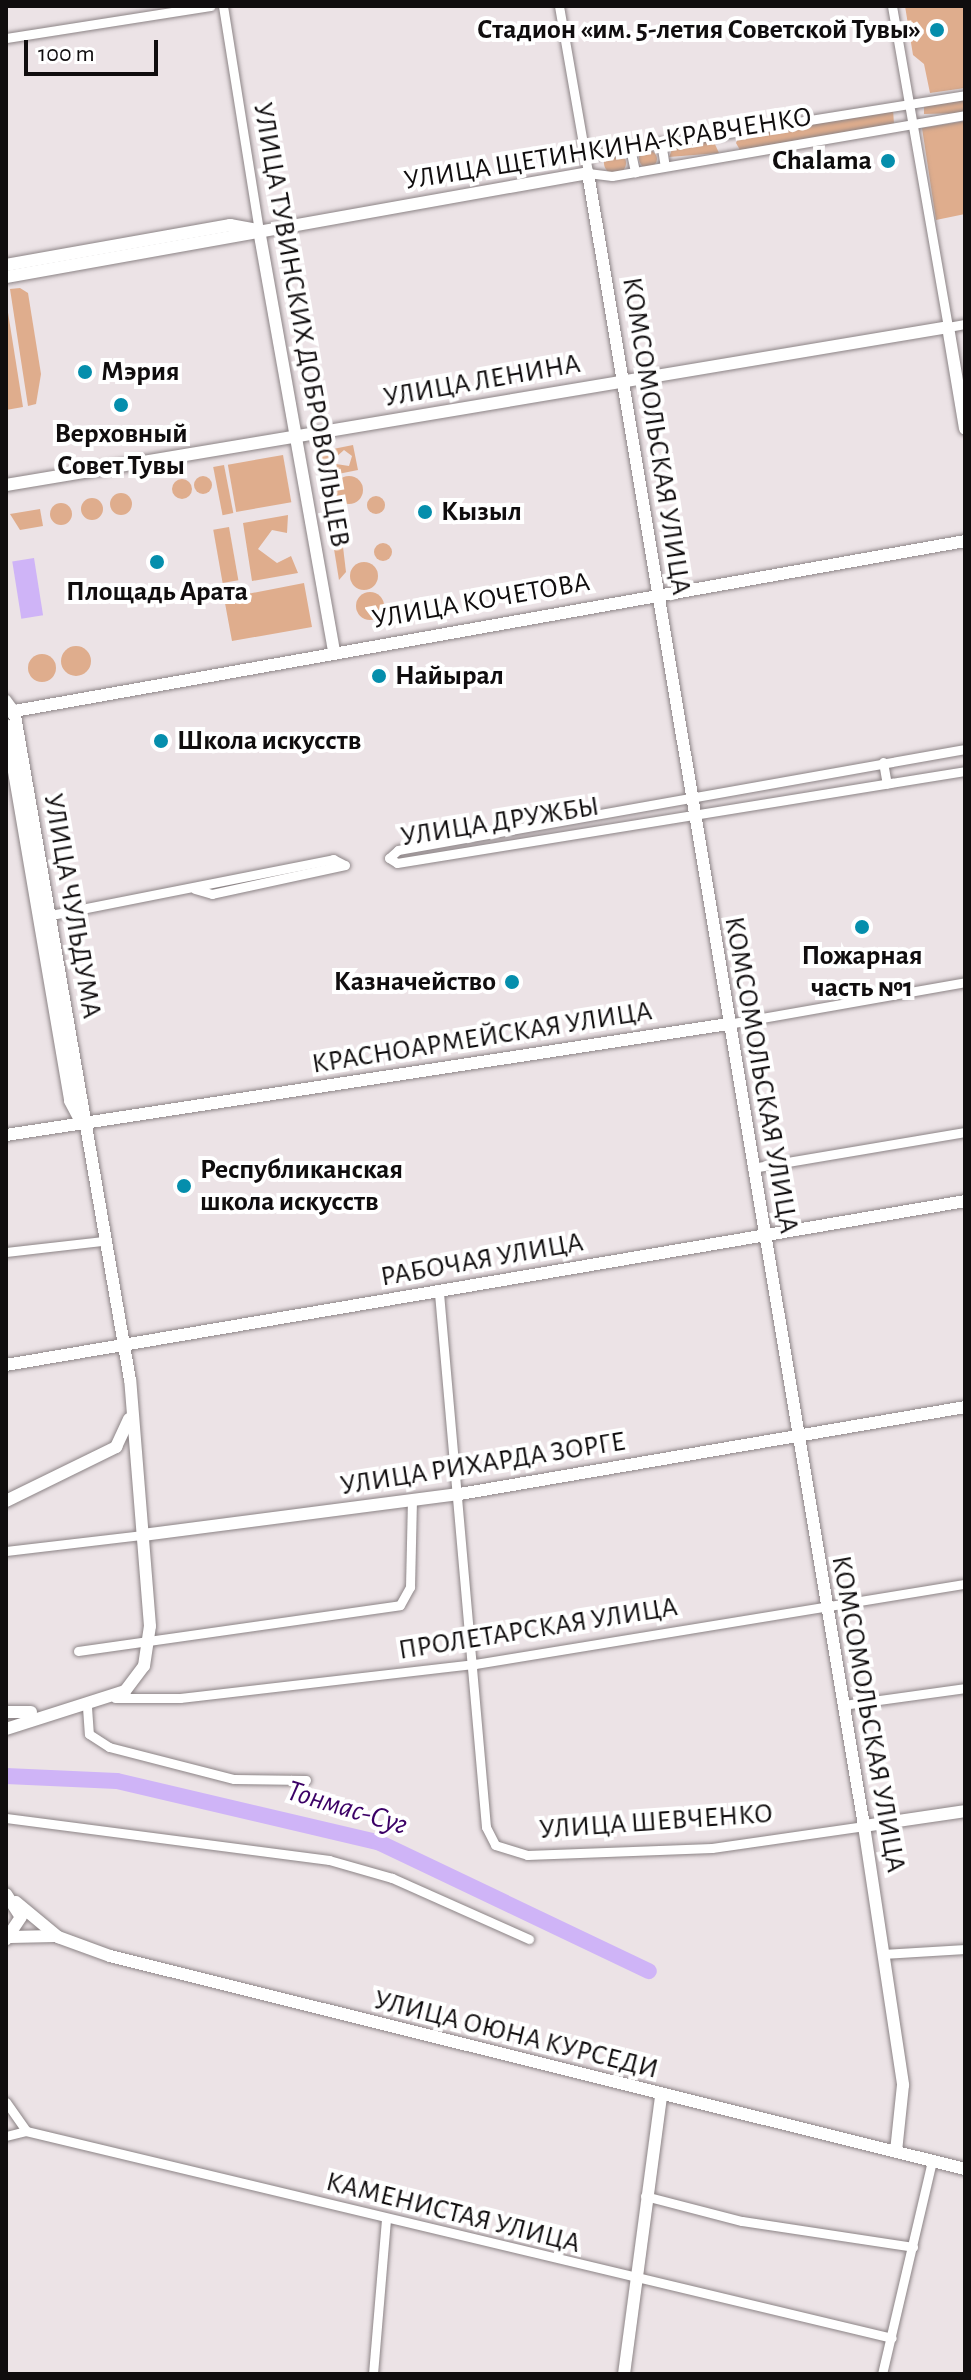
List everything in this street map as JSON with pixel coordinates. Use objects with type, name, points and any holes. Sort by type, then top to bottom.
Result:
[{"type":"street","points":[[6,38],[211,6]]},
{"type":"street","name":"УЛИЦА ТУВИНСКИХ ДОБРОВОЛЬЦЕВ","points":[[223,6],[259,230],[334,651]]},
{"type":"street","name":"КОМСОМОЛЬСКАЯ УЛИЦА","points":[[559,6],[864,1826],[903,2085],[896,2152]]},
{"type":"street","points":[[892,6],[965,429]]},
{"type":"street","name":"УЛИЦА ЩЕТИНКИНА-КРАВЧЕНКО","points":[[585,156],[965,95]]},
{"type":"street","name":"УЛИЦА ЩЕТИНКИНА-КРАВЧЕНКО","points":[[6,277],[588,173],[635,172],[965,115]]},
{"type":"street","points":[[727,134],[730,155]]},
{"type":"street","points":[[661,142],[665,166]]},
{"type":"street","points":[[630,148],[635,172]]},
{"type":"street","name":"УЛИЦА ЩЕТИНКИНА-КРАВЧЕНКО","points":[[6,265],[230,225],[259,230]]},
{"type":"street","name":"УЛИЦА ЛЕНИНА","points":[[6,485],[965,324]]},
{"type":"street","name":"УЛИЦА КОЧЕТОВА","points":[[9,707],[965,541]]},
{"type":"street","name":"УЛИЦА ЧУЛЬДУМА","points":[[9,707],[132,1404],[150,1641],[139,1674],[115,1698]]},
{"type":"street","name":"УЛИЦА ЧУЛЬДУМА","points":[[6,725],[44,916]]},
{"type":"street","name":"УЛИЦА ДРУЖБЫ","points":[[965,749],[395,851],[389,858],[397,863],[965,771]]},
{"type":"street","points":[[883,762],[887,784]]},
{"type":"street","points":[[477,837],[479,849]]},
{"type":"street","points":[[44,916],[195,889],[333,859],[345,865],[212,894],[195,889]]},
{"type":"street","name":"КРАСНОАРМЕЙСКАЯ УЛИЦА","points":[[6,1135],[728,1024],[965,982]]},
{"type":"street","points":[[752,1168],[965,1132]]},
{"type":"street","name":"РАБОЧАЯ УЛИЦА","points":[[6,1365],[965,1201]]},
{"type":"street","points":[[6,1252],[103,1241]]},
{"type":"street","points":[[439,1293],[475,1664]]},
{"type":"street","name":"УЛИЦА ЧУЛЬДУМА","points":[[116,1447],[132,1404]]},
{"type":"street","name":"УЛИЦА РИХАРДА ЗОРГЕ","points":[[6,1551],[460,1494],[965,1407]]},
{"type":"street","points":[[6,1501],[116,1447],[135,1458]]},
{"type":"street","points":[[78,1651],[400,1605],[410,1587],[412,1501]]},
{"type":"street","name":"ПРОЛЕТАРСКАЯ УЛИЦА","points":[[115,1698],[180,1698],[475,1664],[965,1584]]},
{"type":"street","name":"УЛИЦА ШЕВЧЕНКО","points":[[475,1664],[486,1827],[495,1845],[527,1855],[712,1848],[965,1811]]},
{"type":"street","points":[[843,1705],[965,1688]]},
{"type":"street","points":[[6,1712],[52,1712],[87,1707],[115,1698]]},
{"type":"street","points":[[87,1707],[89,1734],[109,1747],[234,1779],[306,1780]]},
{"type":"street","points":[[6,1729],[52,1712]]},
{"type":"street","points":[[6,1818],[329,1860],[392,1878],[529,1939]]},
{"type":"street","points":[[8,1940],[19,1925],[10,1895]]},
{"type":"street","name":"УЛИЦА ОЮНА КУРСЕДИ","points":[[10,1895],[58,1937]]},
{"type":"street","name":"УЛИЦА ОЮНА КУРСЕДИ","points":[[8,1940],[58,1937],[661,2097],[965,2169]]},
{"type":"street","points":[[883,1954],[965,1949]]},
{"type":"street","points":[[624,2374],[645,2196],[661,2097]]},
{"type":"street","points":[[6,2102],[26,2131]]},
{"type":"street","name":"КАМЕНИСТАЯ УЛИЦА","points":[[6,2136],[26,2131],[892,2338]]},
{"type":"street","points":[[882,2374],[932,2161]]},
{"type":"street","points":[[645,2196],[742,2221],[913,2247]]},
{"type":"street","points":[[373,2374],[386,2219]]},
{"type":"shaded area","name":"Стадион «им. 5-летия Советской Тувы»","points":[[905,6],[965,6],[965,88],[930,93],[924,64],[913,55]]},
{"type":"shaded area","points":[[965,97],[965,113],[924,114],[924,105]]},
{"type":"shaded area","points":[[893,110],[894,124],[740,150],[736,143],[739,136]]},
{"type":"shaded area","points":[[965,121],[965,214],[936,220],[922,128]]},
{"type":"shaded area","points":[[713,140],[719,153],[669,157],[673,147]]},
{"type":"shaded area","points":[[644,150],[652,150],[657,159],[655,166],[644,168],[639,163],[639,155]]},
{"type":"shaded area","points":[[615,152],[623,155],[626,163],[623,171],[615,174],[607,171],[604,163],[607,155]]},
{"type":"shaded area","points":[[20,288],[28,293],[41,374],[36,404],[28,406],[10,289]]},
{"type":"shaded area","points":[[6,300],[23,407],[6,410]]},
{"type":"shaded area","points":[[353,445],[358,470],[338,474],[336,464],[349,466],[352,456],[344,450],[335,458],[333,449]]},
{"type":"shaded area","points":[[324,454],[333,463],[324,472],[315,463]]},
{"type":"shaded area","points":[[283,455],[291,502],[236,512],[228,465]]},
{"type":"shaded area","points":[[224,465],[233,513],[223,515],[213,467]]},
{"type":"shaded area","points":[[199,476],[207,476],[212,485],[210,492],[199,494],[194,489],[194,481]]},
{"type":"shaded area","points":[[349,476],[359,480],[363,490],[359,500],[349,504],[339,500],[335,490],[339,480]]},
{"type":"shaded area","points":[[182,479],[189,482],[192,489],[189,496],[182,499],[175,496],[172,489],[175,482]]},
{"type":"shaded area","points":[[121,493],[129,496],[132,504],[129,512],[121,515],[113,512],[110,504],[113,496]]},
{"type":"shaded area","points":[[376,496],[383,498],[383,512],[376,514],[369,512],[367,505],[369,498]]},
{"type":"shaded area","points":[[92,498],[100,501],[103,509],[100,517],[92,520],[84,517],[81,509],[84,501]]},
{"type":"shaded area","points":[[57,503],[65,503],[72,514],[65,525],[57,525],[50,518],[50,510]]},
{"type":"shaded area","points":[[40,509],[43,526],[20,530],[10,514]]},
{"type":"shaded area","points":[[288,515],[287,533],[272,530],[258,549],[277,563],[291,556],[298,573],[252,581],[243,523]]},
{"type":"shaded area","points":[[229,527],[238,580],[223,583],[213,530]]},
{"type":"shaded area","points":[[383,543],[392,552],[383,561],[374,552]]},
{"type":"shaded area","points":[[343,547],[346,572],[339,580],[334,549]]},
{"type":"shaded area","points":[[34,558],[43,615],[21,619],[12,561]]},
{"type":"shaded area","points":[[364,562],[374,566],[378,576],[374,586],[364,590],[354,586],[350,576],[354,566]]},
{"type":"shaded area","points":[[304,583],[312,627],[232,641],[222,587],[239,584],[242,595]]},
{"type":"shaded area","points":[[370,592],[380,596],[384,606],[380,616],[370,620],[360,616],[356,606],[360,596]]},
{"type":"shaded area","points":[[76,646],[87,650],[91,661],[87,672],[76,676],[65,672],[61,661],[65,650]]},
{"type":"shaded area","points":[[42,654],[52,658],[56,668],[52,678],[42,682],[32,678],[28,668],[32,658]]},
{"type":"waterway","name":"Тонмас-Суг","points":[[6,1776],[117,1781],[378,1842],[649,1971]]},
{"type":"place","name":"Стадион «им. 5-летия Советской Тувы»","points":[[937,30]]},
{"type":"place","name":"Chalama","points":[[888,161]]},
{"type":"place","name":"Мэрия","points":[[85,372]]},
{"type":"place","name":"Верховный Совет Тувы","points":[[121,405]]},
{"type":"place","name":"Кызыл","points":[[425,512]]},
{"type":"place","name":"Площадь Арата","points":[[157,562]]},
{"type":"place","name":"Найырал","points":[[379,676]]},
{"type":"place","name":"Школа искусств","points":[[161,741]]},
{"type":"place","name":"Пожарная часть №1","points":[[862,927]]},
{"type":"place","name":"Казначейство","points":[[512,982]]},
{"type":"place","name":"Республиканская школа искусств","points":[[184,1186]]}]
